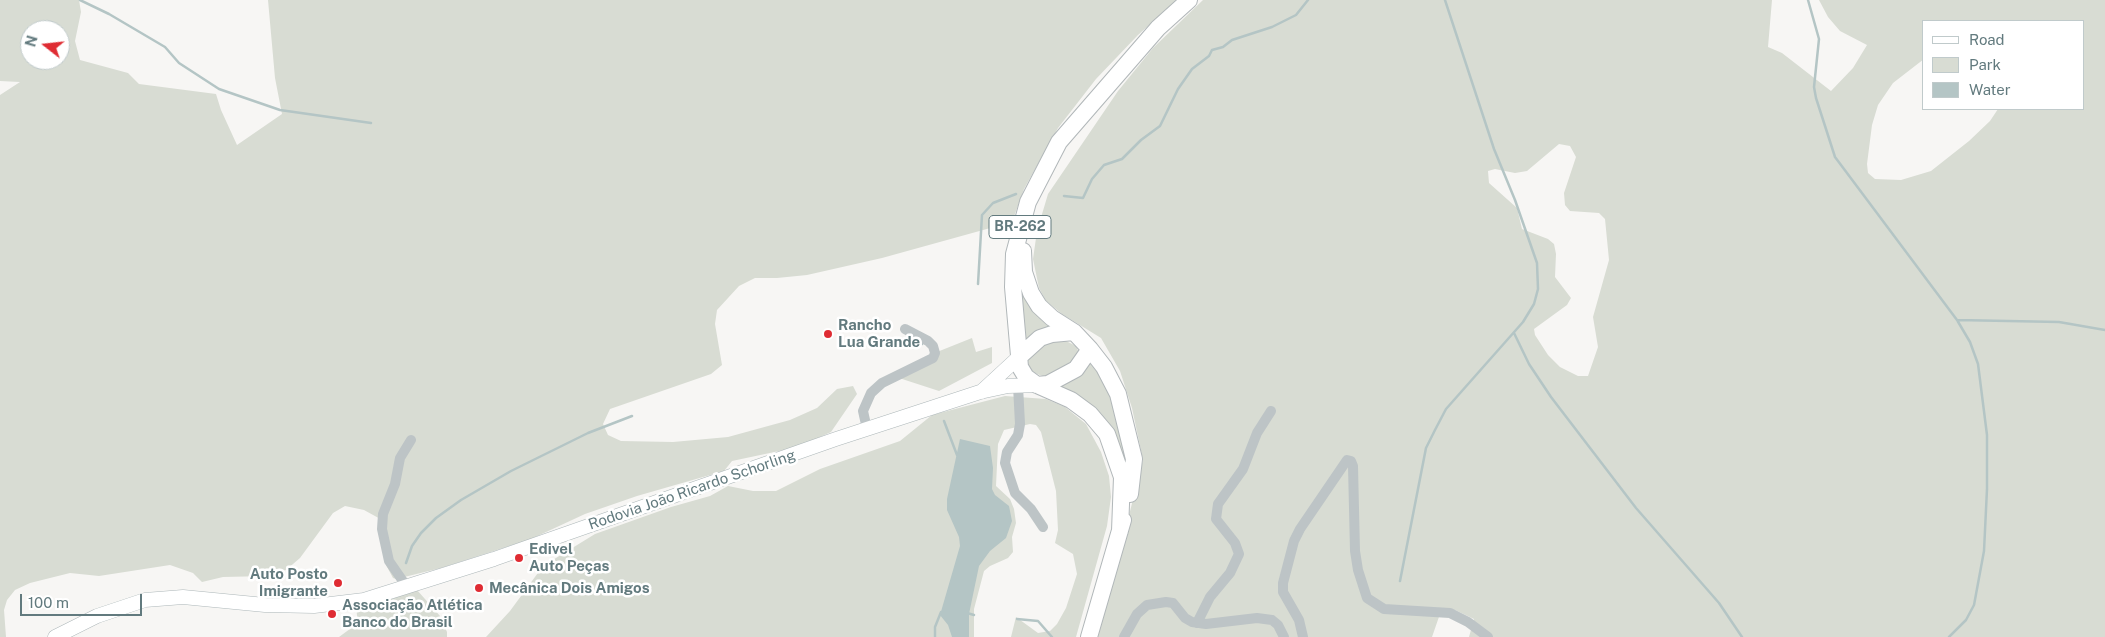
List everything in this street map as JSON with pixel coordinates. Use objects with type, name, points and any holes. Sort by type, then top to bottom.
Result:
[{"type":"highway","name":"BR-262","points":[[1120,531],[1122,477],[1106,434],[1090,414],[1071,400],[1037,385],[1026,376],[1020,366],[1013,287],[1014,254],[1017,234],[1028,202],[1058,142],[1158,28],[1189,0]]},
{"type":"highway","name":"BR-262","points":[[1084,114],[1042,185],[1025,232],[1023,249],[1024,272],[1030,293],[1043,311],[1074,332],[1104,367],[1118,394],[1134,459],[1131,490],[1089,637]]},
{"type":"highway","points":[[1019,357],[1040,338],[1052,334],[1074,332]]},
{"type":"highway","points":[[1037,385],[1048,384],[1076,370],[1090,349]]},
{"type":"main road","name":"Rodovia João Ricardo Schorling","points":[[980,392],[1019,357]]},
{"type":"main road","name":"Rodovia João Ricardo Schorling","points":[[55,637],[97,616],[145,600],[183,597],[264,605],[314,606],[353,602],[407,587],[980,392],[1037,385]]},
{"type":"street","points":[[867,429],[863,411],[872,393],[882,383],[933,358],[935,353],[933,346],[928,341],[904,328]]},
{"type":"street","points":[[1018,386],[1020,424],[1018,435],[1006,452],[1006,463],[1015,493],[1031,509],[1043,527]]},
{"type":"street","points":[[1197,623],[1210,597],[1235,565],[1239,554],[1235,543],[1216,519],[1218,504],[1243,469],[1257,433],[1271,411]]},
{"type":"street","points":[[407,587],[388,561],[382,538],[382,524],[395,484],[400,458],[411,440]]},
{"type":"street","points":[[1303,637],[1299,620],[1283,592],[1285,575],[1294,541],[1300,528],[1347,460],[1351,461],[1353,466],[1355,551],[1358,570],[1367,598],[1384,609],[1450,613],[1468,622],[1488,637]]},
{"type":"street","points":[[1124,637],[1137,614],[1147,605],[1158,602],[1173,603],[1184,618],[1197,623],[1230,623],[1265,618],[1272,620],[1278,625],[1284,637]]},
{"type":"green space","points":[[0,0],[79,0],[81,12],[75,41],[80,60],[128,73],[139,84],[216,94],[237,145],[282,114],[275,78],[268,0],[1177,0],[1138,35],[1096,79],[1058,128],[1024,189],[1012,222],[882,258],[807,275],[755,278],[739,286],[717,310],[715,324],[722,365],[711,374],[610,409],[603,424],[608,435],[621,441],[673,442],[728,437],[790,420],[817,408],[837,389],[853,386],[857,394],[831,432],[798,447],[732,461],[724,471],[637,496],[585,514],[531,539],[441,568],[396,579],[393,578],[386,565],[389,550],[384,521],[364,510],[345,506],[333,513],[300,558],[286,570],[267,576],[223,577],[202,582],[193,573],[170,565],[99,576],[70,573],[30,583],[15,590],[7,600],[4,610],[6,637],[0,637],[0,95],[20,82],[0,81]]},
{"type":"green space","points":[[1203,0],[1772,0],[1768,47],[1782,53],[1831,91],[1853,68],[1867,45],[1840,31],[1828,17],[1819,0],[2105,0],[2105,637],[1469,637],[1474,619],[1455,610],[1441,611],[1432,637],[1093,637],[1125,531],[1143,460],[1132,408],[1120,371],[1101,338],[1062,314],[1046,301],[1039,288],[1033,259],[1037,231],[1048,194],[1118,91],[1153,48]],"holes":[[[1559,144],[1570,146],[1576,157],[1564,193],[1565,205],[1570,211],[1599,213],[1605,219],[1609,260],[1593,317],[1598,347],[1588,376],[1578,376],[1560,367],[1548,355],[1535,335],[1534,329],[1567,305],[1571,298],[1555,277],[1556,254],[1554,244],[1548,239],[1522,229],[1517,208],[1489,183],[1488,171],[1495,169],[1515,173],[1527,171]]]},
{"type":"green space","points":[[1019,251],[1055,328],[1022,344]]},
{"type":"green space","points":[[1058,337],[1076,346],[1079,353],[1072,366],[1045,377],[1032,372],[1027,363],[1029,353]]},
{"type":"green space","points":[[972,338],[976,352],[992,347],[992,363],[939,391],[899,378],[932,354]]},
{"type":"green space","points":[[1093,359],[1110,392],[1122,424],[1126,472],[1109,429],[1050,386]]},
{"type":"green space","points":[[1005,396],[1046,399],[1065,407],[1086,424],[1101,452],[1109,476],[1111,497],[1107,526],[1076,637],[1011,637],[1016,617],[1038,633],[1050,631],[1057,624],[1066,608],[1077,574],[1073,554],[1055,543],[1058,530],[1056,491],[1041,432],[1036,425],[1030,424],[1004,430],[998,444],[996,486],[1010,499],[1014,509],[1016,523],[1012,537],[1013,552],[1008,558],[990,566],[984,571],[974,609],[974,637],[486,637],[510,611],[543,566],[595,534],[671,507],[710,496],[728,486],[753,491],[776,491],[820,469],[900,441],[932,415]]},
{"type":"green space","points":[[417,590],[440,616],[447,632],[447,637],[339,637],[358,623],[356,607]]},
{"type":"water","points":[[960,439],[990,446],[993,468],[992,489],[995,495],[1009,506],[1012,521],[1006,538],[990,551],[979,566],[969,614],[969,637],[952,637],[948,625],[940,615],[960,546],[959,537],[947,510],[947,499]]},
{"type":"waterway","points":[[80,0],[109,14],[165,47],[179,63],[219,89],[280,110],[371,123]]},
{"type":"waterway","points":[[1064,196],[1083,198],[1092,179],[1104,165],[1122,159],[1141,140],[1160,126],[1178,89],[1192,69],[1209,56],[1212,50],[1223,47],[1232,40],[1272,27],[1296,15],[1308,0]]},
{"type":"waterway","points":[[1400,581],[1426,448],[1446,409],[1523,322],[1534,304],[1538,289],[1537,263],[1515,200],[1494,149],[1445,0]]},
{"type":"waterway","points":[[1808,0],[1819,39],[1814,87],[1835,157],[1957,320],[1970,342],[1978,364],[1987,435],[1984,551],[1974,605],[1966,620],[1949,637]]},
{"type":"waterway","points":[[978,284],[982,215],[993,203],[1016,194]]},
{"type":"waterway","points":[[1957,320],[2059,322],[2105,330]]},
{"type":"waterway","points":[[1514,333],[1529,364],[1551,397],[1636,508],[1719,603],[1742,637]]},
{"type":"waterway","points":[[914,339],[922,344]]},
{"type":"waterway","points":[[406,563],[412,546],[421,533],[436,518],[461,500],[511,471],[588,433],[632,416]]},
{"type":"waterway","points":[[944,421],[957,455]]},
{"type":"waterway","points":[[935,637],[935,627],[941,612]]},
{"type":"waterway","points":[[967,613],[974,615]]},
{"type":"waterway","points":[[1017,619],[1038,621],[1052,637]]},
{"type":"place","name":"Rancho Lua Grande","points":[[828,334]]},
{"type":"place","name":"Edivel Auto Peças","points":[[519,558]]},
{"type":"place","name":"Auto Posto Imigrante","points":[[338,583]]},
{"type":"place","name":"Mecânica Dois Amigos","points":[[479,588]]},
{"type":"place","name":"Associação Atlética Banco do Brasil","points":[[332,614]]}]
